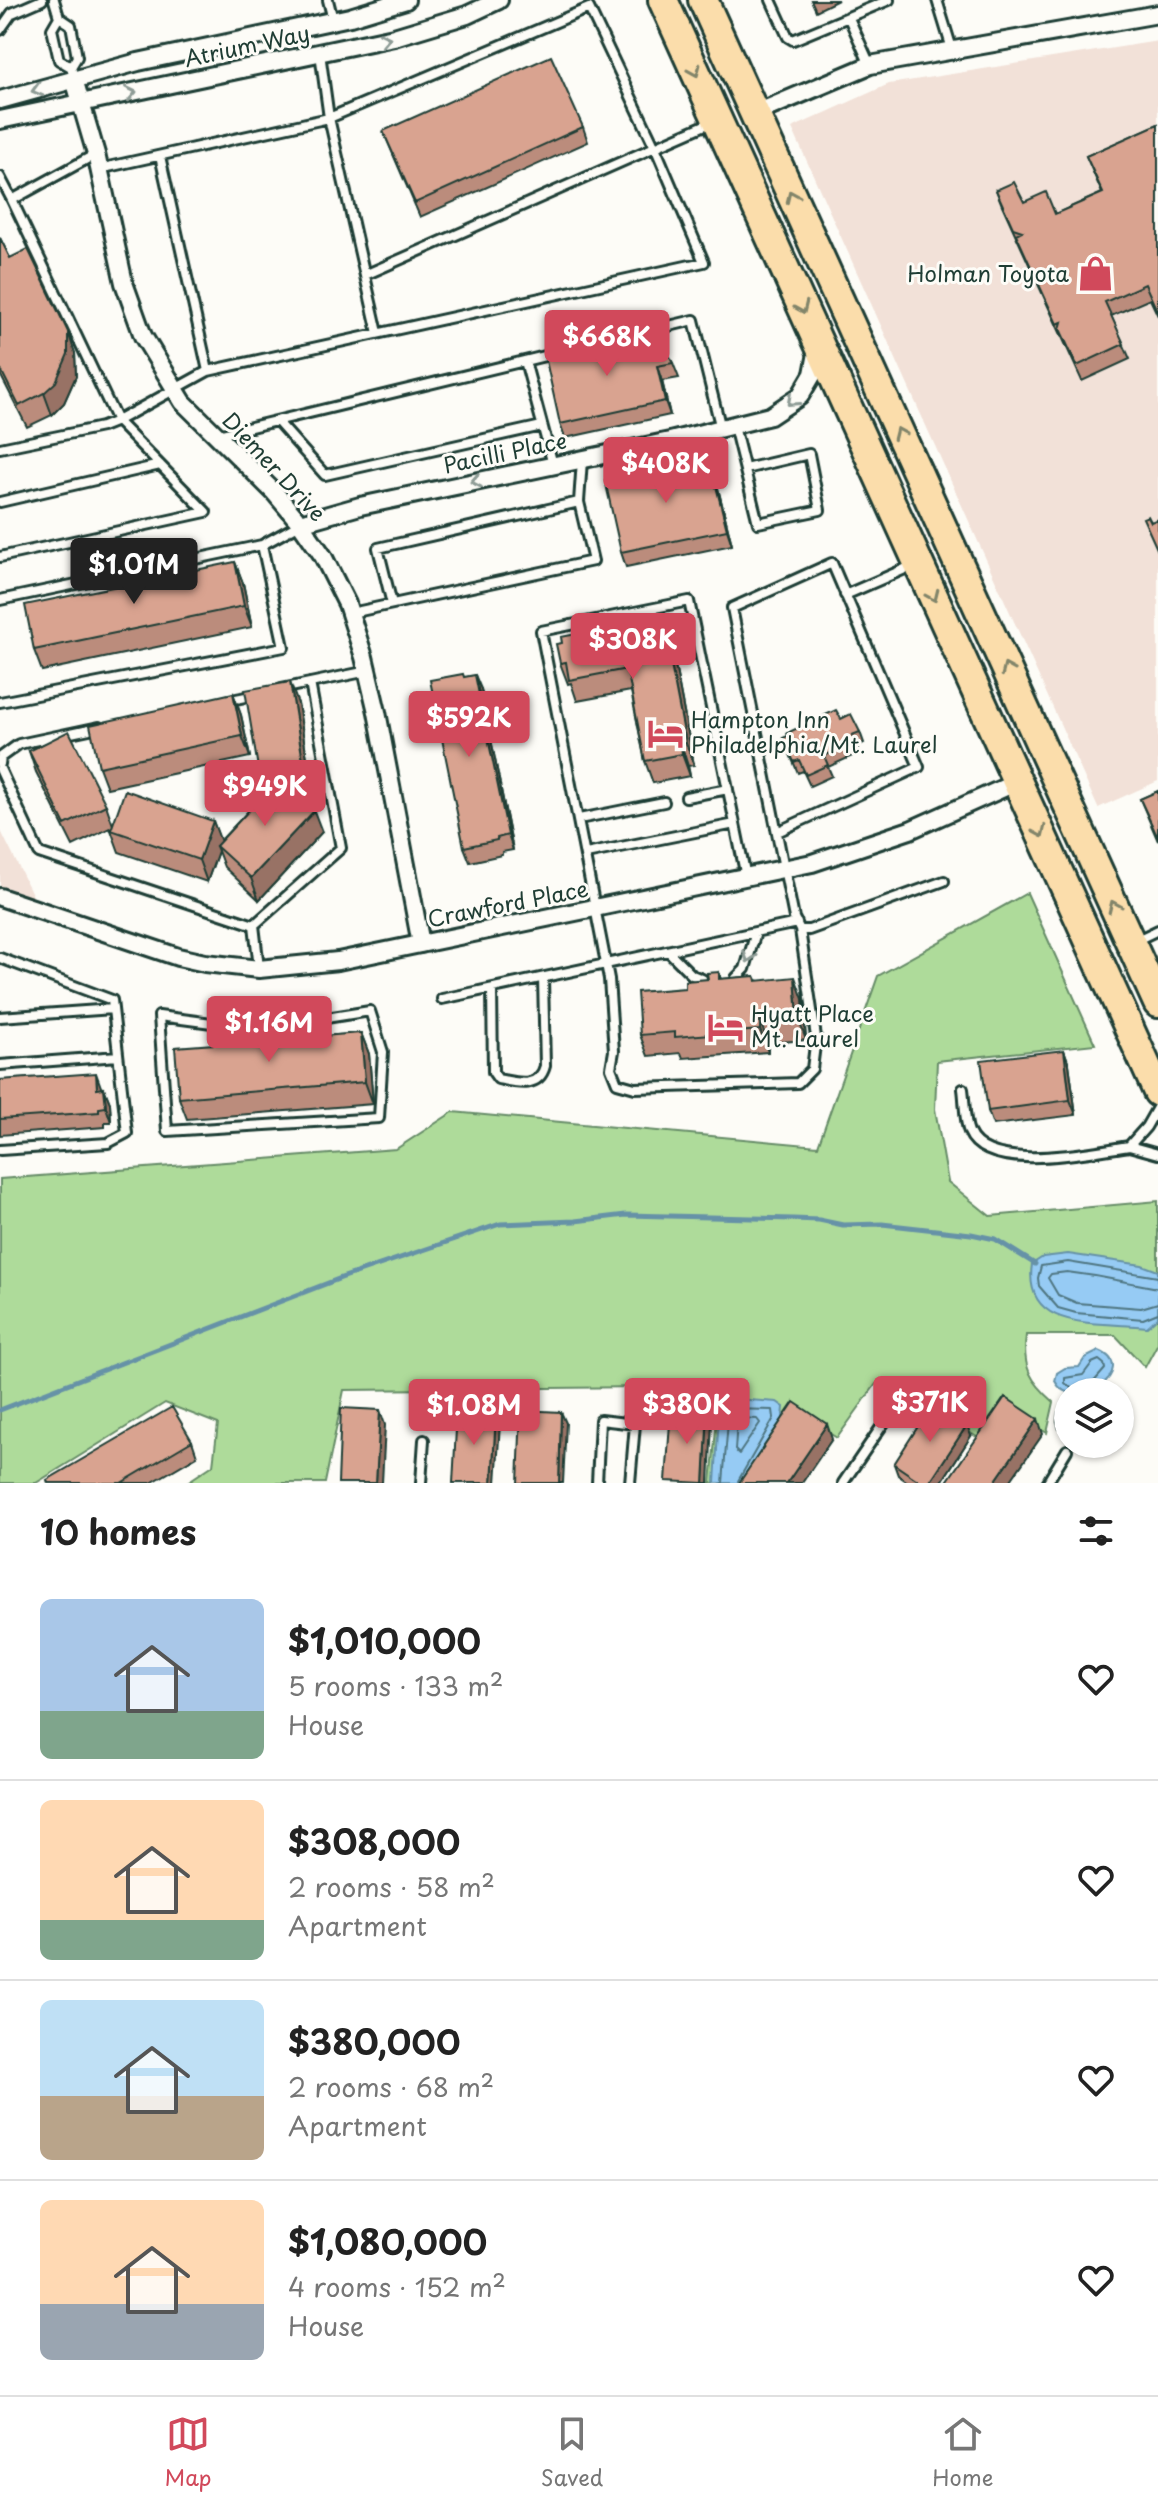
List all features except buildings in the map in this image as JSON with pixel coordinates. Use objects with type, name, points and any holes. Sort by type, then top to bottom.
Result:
[{"type":"highway","points":[[663,0],[1158,1092]]},
{"type":"highway","points":[[703,0],[1158,1003]]},
{"type":"street","name":"Atrium Way","points":[[0,100],[73,73],[333,21],[406,0]]},
{"type":"street","name":"Atrium Way","points":[[0,120],[424,28],[467,15],[499,0]]},
{"type":"street","points":[[754,114],[870,65],[1158,14]]},
{"type":"street","name":"Diemer Drive","points":[[73,73],[98,162],[131,307],[143,336],[174,390],[274,492],[300,523],[329,568],[350,613],[368,671],[421,944]]},
{"type":"street","name":"Pacilli Place","points":[[300,523],[360,506],[728,428],[770,416],[792,403],[806,386],[813,374],[819,345]]},
{"type":"street","name":"Crawford Place","points":[[0,897],[178,957],[232,968],[259,969],[338,961],[784,870],[864,847],[949,814],[1017,782]]},
{"type":"lane","points":[[0,30],[12,13],[42,0]]},
{"type":"lane","points":[[54,0],[59,17],[71,25],[77,57],[73,73],[59,60],[52,29],[59,17]]},
{"type":"lane","points":[[328,0],[333,21]]},
{"type":"lane","points":[[771,0],[788,37],[793,40],[889,0]]},
{"type":"lane","points":[[937,0],[952,49]]},
{"type":"lane","points":[[0,448],[117,421],[208,371],[704,262],[655,147],[589,8],[329,118],[160,156],[98,162],[12,200]]},
{"type":"lane","points":[[849,18],[870,65]]},
{"type":"lane","points":[[320,53],[329,118],[378,333]]},
{"type":"lane","points":[[365,275],[717,120]]},
{"type":"lane","points":[[160,156],[208,371]]},
{"type":"lane","points":[[0,177],[117,421],[206,512],[0,557]]},
{"type":"lane","points":[[217,436],[694,320],[728,428],[745,469],[758,523],[820,510],[809,454],[745,469]]},
{"type":"lane","points":[[525,361],[553,465]]},
{"type":"lane","points":[[277,421],[325,475],[542,426]]},
{"type":"lane","points":[[350,613],[593,561],[579,502],[582,459]]},
{"type":"lane","points":[[0,502],[160,465]]},
{"type":"lane","points":[[392,604],[378,548],[579,502]]},
{"type":"lane","points":[[0,600],[262,545],[300,523]]},
{"type":"lane","points":[[0,702],[284,647],[262,545]]},
{"type":"lane","points":[[746,878],[689,601],[541,631],[607,965],[614,1051],[611,1068],[617,1083],[635,1088],[798,1083],[812,1069],[816,1037],[798,926],[784,870],[732,608],[832,563],[919,767],[777,832]]},
{"type":"lane","points":[[845,595],[918,563]]},
{"type":"lane","points":[[218,702],[368,671]]},
{"type":"lane","points":[[254,925],[341,848],[310,683]]},
{"type":"lane","points":[[111,725],[19,744],[1,757],[0,767],[39,853],[254,925]]},
{"type":"lane","points":[[686,797],[728,789]]},
{"type":"lane","points":[[579,819],[664,802]]},
{"type":"lane","points":[[586,854],[735,824]]},
{"type":"lane","points":[[442,999],[756,932],[798,926],[809,930],[944,881]]},
{"type":"lane","points":[[254,925],[259,969]]},
{"type":"lane","points":[[1131,943],[1158,930]]},
{"type":"lane","points":[[736,978],[745,969],[756,932]]},
{"type":"lane","points":[[668,951],[692,975],[702,979]]},
{"type":"lane","points":[[0,958],[112,1000],[127,1133],[108,1143],[0,1150]]},
{"type":"lane","points":[[492,989],[493,1072],[498,1079],[532,1082],[543,1074],[545,1066],[543,978]]},
{"type":"lane","points":[[0,1017],[113,1009]]},
{"type":"lane","points":[[370,1011],[383,1052],[379,1118],[167,1131],[159,1016],[257,1029],[370,1011]]},
{"type":"lane","points":[[0,1065],[118,1056]]},
{"type":"lane","points":[[963,1089],[969,1134],[986,1149],[1004,1157],[1039,1157],[1129,1146],[1158,1154]]},
{"type":"lane","points":[[1129,1146],[1146,1127],[1158,1106]]},
{"type":"lane","points":[[843,1483],[888,1417]]},
{"type":"lane","points":[[597,1483],[600,1420],[635,1424],[630,1483]]},
{"type":"lane","points":[[421,1483],[424,1440]]},
{"type":"lane","points":[[1047,1483],[1062,1458]]},
{"type":"shaded area","name":"Holman Toyota","points":[[1158,41],[1158,781],[1098,808],[792,128],[889,84]]},
{"type":"shaded area","points":[[0,829],[36,902],[0,888]]},
{"type":"green space","points":[[1027,893],[1095,1044],[937,1061],[935,1109],[948,1182],[990,1216],[1158,1201],[1158,1343],[1145,1367],[1115,1335],[1026,1335],[1025,1356],[1030,1373],[1054,1402],[1047,1433],[1009,1409],[980,1439],[937,1411],[931,1419],[914,1408],[931,1384],[876,1384],[837,1438],[796,1412],[748,1483],[711,1483],[717,1418],[647,1413],[646,1387],[344,1390],[325,1483],[186,1483],[213,1465],[218,1424],[165,1403],[36,1483],[0,1483],[0,1179],[396,1149],[453,1112],[818,1146],[878,976]]},
{"type":"water","points":[[1068,1254],[1142,1265],[1158,1271],[1158,1317],[1147,1327],[1088,1323],[1052,1313],[1039,1303],[1032,1287],[1032,1264],[1043,1257]]},
{"type":"water","points":[[1099,1351],[1110,1359],[1113,1368],[1109,1377],[1056,1378],[1057,1373],[1065,1368],[1079,1367],[1085,1358]]},
{"type":"water","points":[[726,1400],[777,1402],[784,1407],[783,1419],[744,1483],[715,1483],[719,1415]]},
{"type":"waterway","points":[[0,1410],[341,1278],[500,1224],[626,1215],[882,1224],[995,1239],[1035,1264]]},
{"type":"place","name":"Holman Toyota","points":[[1095,274]]},
{"type":"place","name":"Hampton Inn Philadelphia/Mt. Laurel","points":[[665,733]]},
{"type":"place","name":"Hyatt Place Mt. Laurel","points":[[725,1027]]}]
